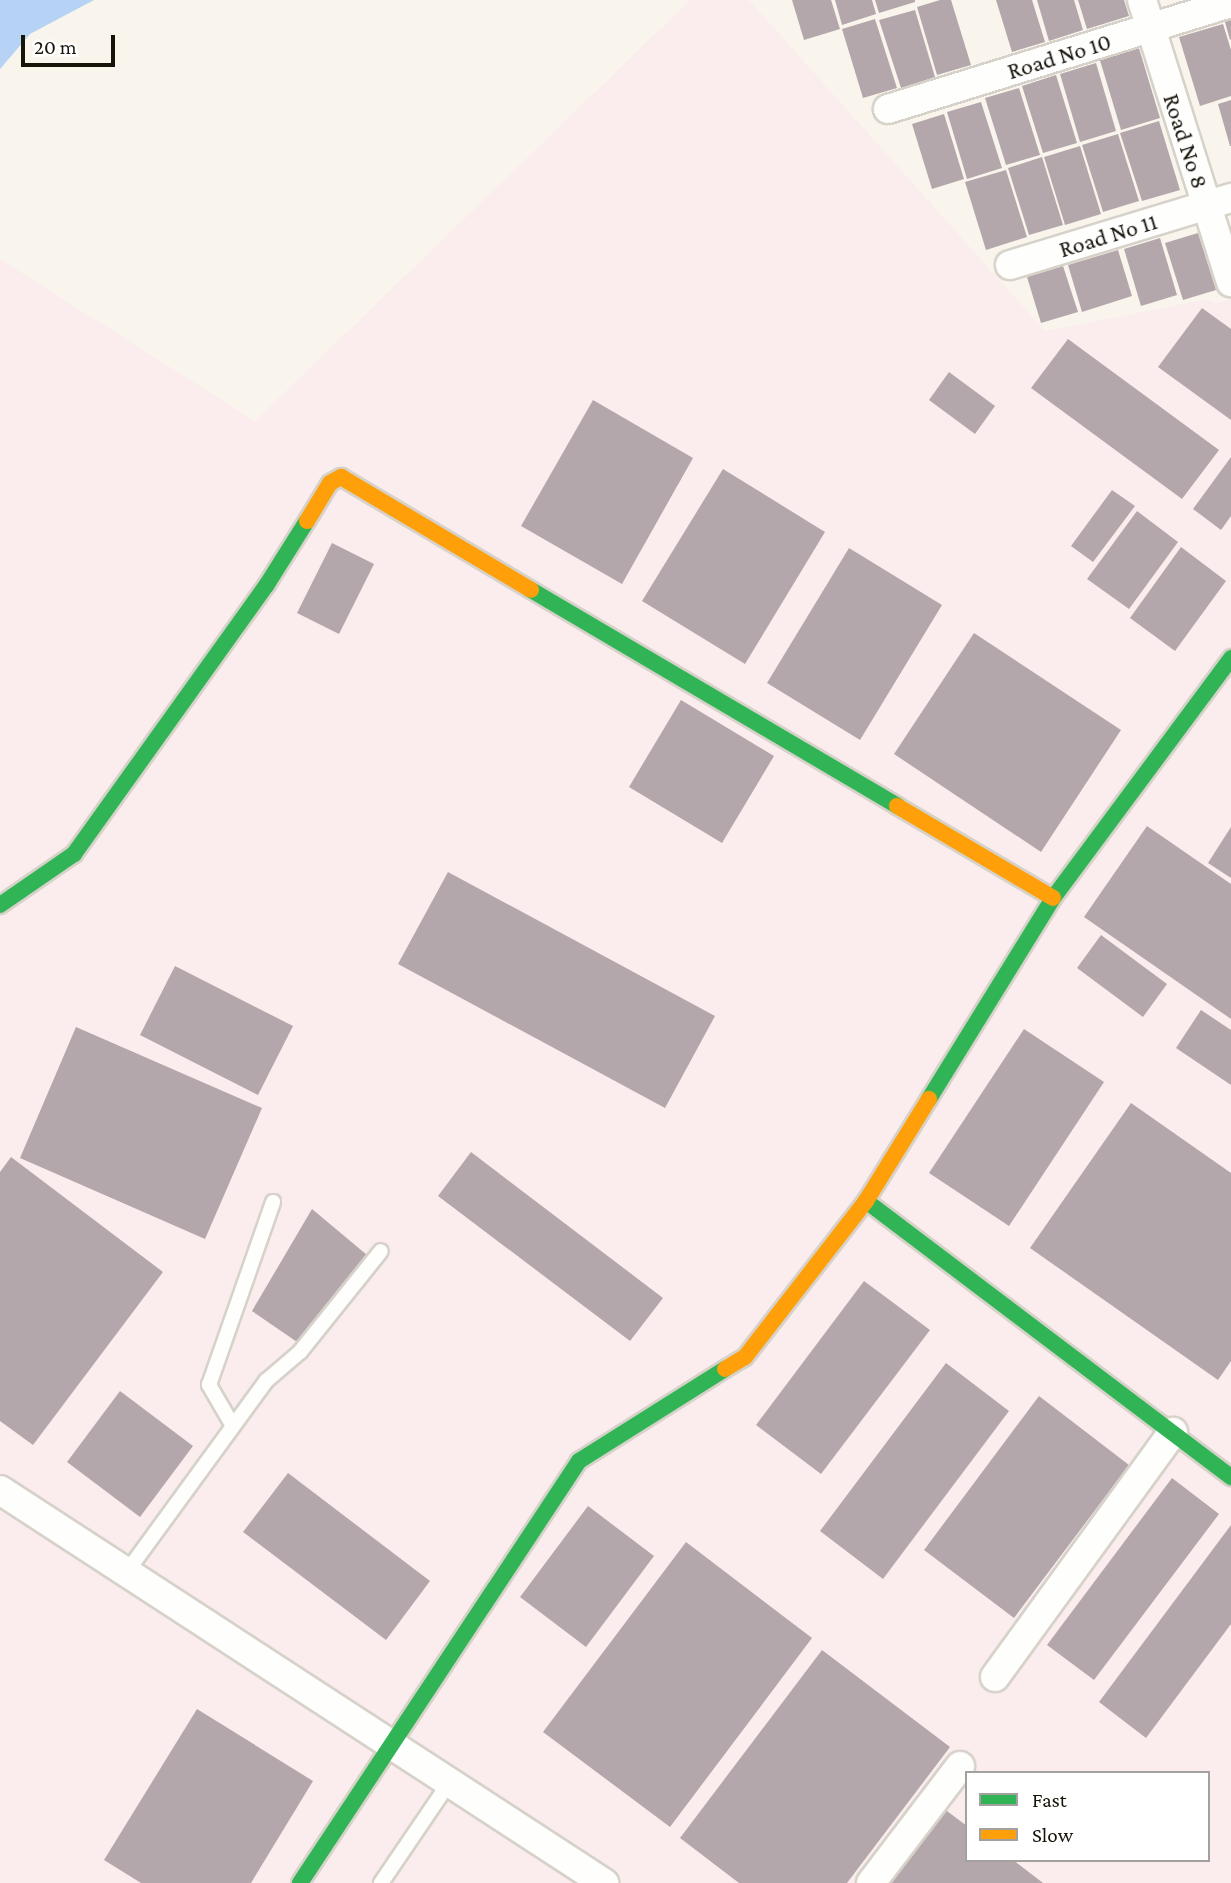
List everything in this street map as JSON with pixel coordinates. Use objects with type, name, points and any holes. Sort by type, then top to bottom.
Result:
[{"type":"street","name":"Road No 8","points":[[1142,0],[1150,27],[1219,201],[1231,282]]},
{"type":"street","name":"Road No 10","points":[[888,109],[1231,3]]},
{"type":"street","name":"Road No 11","points":[[1010,265],[1219,201]]},
{"type":"street","points":[[0,905],[74,854],[266,586],[330,483],[341,477],[1054,898]]},
{"type":"street","points":[[300,1883],[393,1747],[579,1461],[746,1357],[866,1200],[1054,898],[1231,658]]},
{"type":"street","points":[[866,1200],[1231,1476]]},
{"type":"street","points":[[995,1677],[1172,1432]]},
{"type":"street","points":[[0,1490],[604,1883]]},
{"type":"street","points":[[871,1883],[960,1766]]},
{"type":"lane","points":[[233,1426],[209,1385],[273,1202]]},
{"type":"lane","points":[[126,1573],[266,1381],[300,1352],[381,1251]]},
{"type":"lane","points":[[385,1882],[449,1783]]},
{"type":"shaded area","points":[[690,0],[749,0],[1045,331],[1207,299],[1215,303],[1231,299],[1231,1883],[0,1883],[0,259],[255,421]]},
{"type":"water","points":[[0,0],[94,0],[30,34],[0,69]]},
{"type":"building","points":[[792,0],[831,0],[840,29],[804,40]]},
{"type":"building","points":[[835,0],[872,0],[876,14],[842,25]]},
{"type":"building","points":[[875,0],[915,0],[915,2],[879,13]]},
{"type":"building","points":[[940,0],[951,0],[971,65],[937,75],[917,7]]},
{"type":"building","points":[[996,0],[1032,0],[1045,42],[1012,52]]},
{"type":"building","points":[[1037,0],[1074,0],[1083,30],[1049,41]]},
{"type":"building","points":[[1078,0],[1124,0],[1129,16],[1087,29]]},
{"type":"building","points":[[915,10],[935,77],[901,88],[879,20]]},
{"type":"building","points":[[875,19],[897,88],[863,98],[842,29]]},
{"type":"building","points":[[1231,20],[1231,39],[1230,40],[1225,22]]},
{"type":"building","points":[[1223,24],[1231,50],[1231,96],[1200,106],[1179,37]]},
{"type":"building","points":[[1138,45],[1160,118],[1121,130],[1099,57]]},
{"type":"building","points":[[1096,63],[1116,131],[1080,142],[1060,74]]},
{"type":"building","points":[[1056,75],[1077,143],[1043,153],[1022,86]]},
{"type":"building","points":[[1019,88],[1040,155],[1006,165],[985,98]]},
{"type":"building","points":[[1231,100],[1231,146],[1230,146],[1218,104]]},
{"type":"building","points":[[981,102],[1002,168],[967,179],[947,112]]},
{"type":"building","points":[[944,114],[964,179],[932,189],[912,124]]},
{"type":"building","points":[[1159,121],[1180,190],[1142,201],[1120,133]]},
{"type":"building","points":[[1118,134],[1139,201],[1103,212],[1082,145]]},
{"type":"building","points":[[1080,146],[1101,214],[1065,225],[1044,157]]},
{"type":"building","points":[[1042,157],[1063,225],[1029,235],[1008,168]]},
{"type":"building","points":[[1006,170],[1027,237],[986,250],[965,182]]},
{"type":"building","points":[[1198,233],[1216,290],[1183,300],[1165,243]]},
{"type":"building","points":[[1160,238],[1177,295],[1141,306],[1124,249]]},
{"type":"building","points":[[1118,250],[1132,296],[1082,312],[1068,265]]},
{"type":"building","points":[[1063,266],[1078,312],[1041,323],[1027,277]]},
{"type":"building","points":[[1202,308],[1231,329],[1231,420],[1158,367]]},
{"type":"building","points":[[1068,339],[1219,450],[1182,499],[1031,388]]},
{"type":"building","points":[[949,372],[995,406],[975,434],[929,400]]},
{"type":"building","points":[[593,400],[693,458],[622,584],[521,526]]},
{"type":"building","points":[[1231,457],[1231,516],[1221,530],[1193,509]]},
{"type":"building","points":[[723,469],[825,532],[745,664],[642,601]]},
{"type":"building","points":[[1112,490],[1135,506],[1093,562],[1071,546]]},
{"type":"building","points":[[1137,511],[1178,542],[1129,609],[1087,579]]},
{"type":"building","points":[[332,543],[374,564],[339,634],[297,613]]},
{"type":"building","points":[[1181,547],[1226,581],[1175,651],[1130,618]]},
{"type":"building","points":[[849,548],[942,605],[860,740],[767,683]]},
{"type":"building","points":[[974,633],[1121,730],[1041,852],[894,754]]},
{"type":"building","points":[[681,700],[774,756],[722,843],[629,787]]},
{"type":"building","points":[[1147,826],[1231,884],[1231,1019],[1084,917]]},
{"type":"building","points":[[1231,827],[1231,878],[1208,863]]},
{"type":"building","points":[[448,872],[715,1016],[665,1108],[398,964]]},
{"type":"building","points":[[1101,935],[1167,984],[1143,1017],[1077,968]]},
{"type":"building","points":[[175,966],[293,1026],[258,1095],[140,1035]]},
{"type":"building","points":[[1201,1010],[1231,1030],[1231,1085],[1176,1048]]},
{"type":"building","points":[[76,1027],[262,1108],[205,1239],[20,1158]]},
{"type":"building","points":[[1024,1029],[1104,1082],[1009,1226],[929,1173]]},
{"type":"building","points":[[1131,1103],[1231,1173],[1231,1361],[1218,1380],[1030,1248]]},
{"type":"building","points":[[471,1152],[663,1298],[630,1341],[438,1196]]},
{"type":"building","points":[[11,1157],[163,1272],[33,1445],[0,1421],[0,1172]]},
{"type":"building","points":[[312,1209],[367,1255],[300,1344],[252,1311]]},
{"type":"building","points":[[864,1281],[930,1330],[821,1474],[756,1425]]},
{"type":"building","points":[[946,1363],[1009,1411],[883,1579],[820,1531]]},
{"type":"building","points":[[120,1391],[193,1446],[140,1517],[67,1462]]},
{"type":"building","points":[[1039,1396],[1129,1465],[1014,1618],[924,1550]]},
{"type":"building","points":[[288,1473],[430,1581],[386,1640],[243,1532]]},
{"type":"building","points":[[1172,1478],[1219,1514],[1094,1680],[1047,1645]]},
{"type":"building","points":[[588,1506],[654,1556],[586,1647],[520,1597]]},
{"type":"building","points":[[1231,1525],[1231,1624],[1146,1738],[1099,1702]]},
{"type":"building","points":[[686,1542],[812,1638],[670,1827],[543,1732]]},
{"type":"building","points":[[822,1650],[950,1747],[847,1883],[739,1883],[680,1838]]},
{"type":"building","points":[[197,1709],[313,1781],[251,1883],[141,1883],[104,1860]]},
{"type":"building","points":[[943,1808],[965,1824],[965,1862],[1016,1862],[1043,1883],[886,1883]]},
{"type":"traffic: fast","points":[[0,905],[74,854],[266,586],[307,521]]},
{"type":"traffic: fast","points":[[531,590],[897,806]]},
{"type":"traffic: fast","points":[[929,1099],[1053,898],[1231,658]]},
{"type":"traffic: fast","points":[[866,1201],[1231,1477]]},
{"type":"traffic: fast","points":[[300,1883],[579,1461],[725,1369]]},
{"type":"traffic: slow","points":[[307,521],[330,483],[341,477],[531,590]]},
{"type":"traffic: slow","points":[[897,806],[1053,898]]},
{"type":"traffic: slow","points":[[725,1369],[745,1357],[866,1201],[929,1099]]}]
